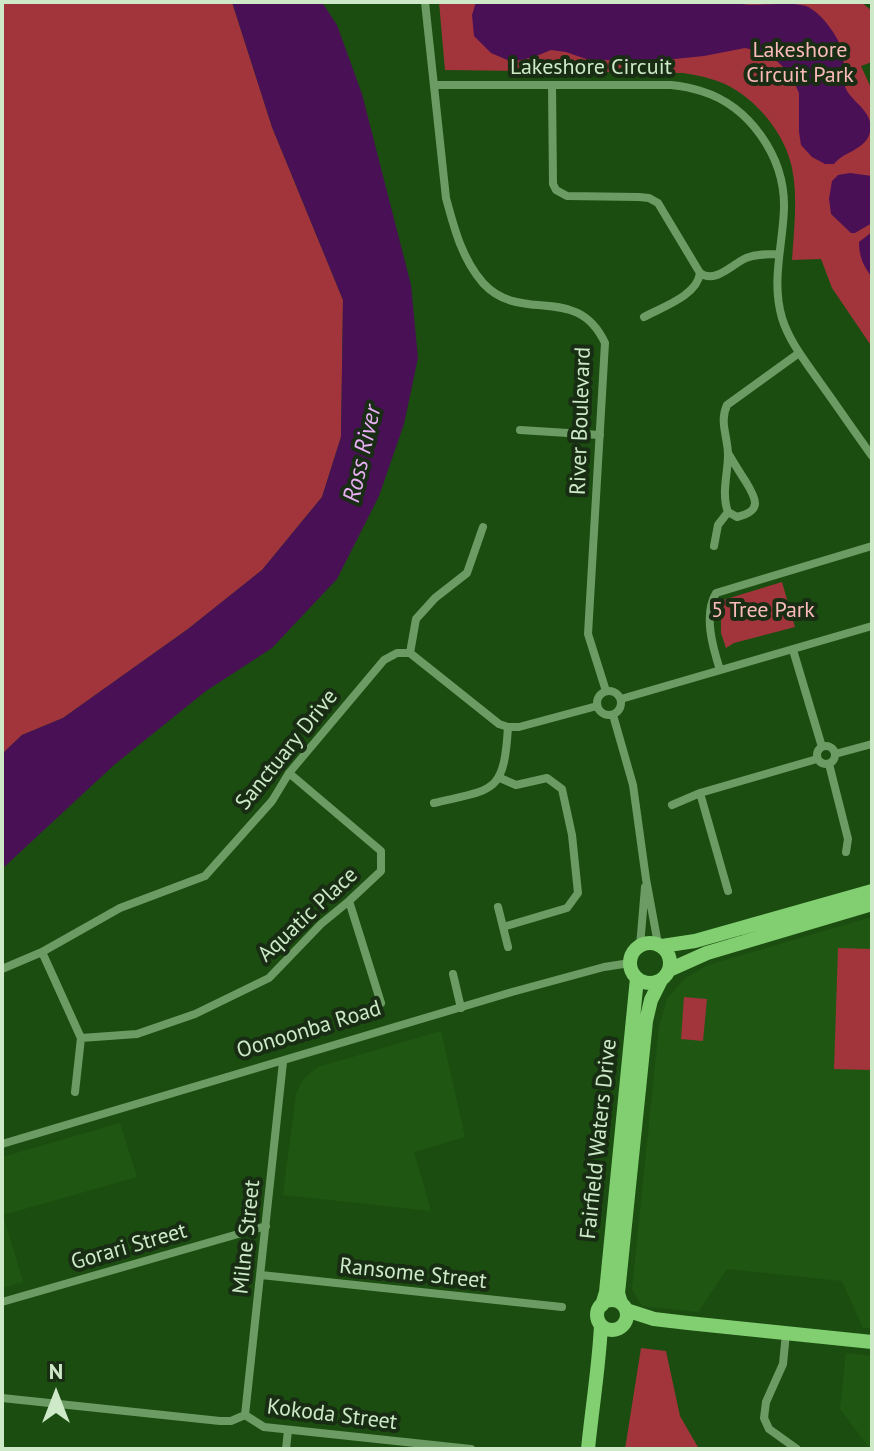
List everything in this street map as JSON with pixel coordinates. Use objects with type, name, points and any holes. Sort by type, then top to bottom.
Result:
[{"type":"street","name":"River Boulevard","points":[[425,2],[446,198],[468,263],[484,285],[501,296],[523,304],[573,310],[584,315],[598,328],[605,343],[588,634],[606,691]]},
{"type":"street","name":"Lakeshore Circuit","points":[[434,85],[671,85],[703,91],[731,105],[753,124],[777,166],[784,209],[777,276],[780,309],[790,337],[872,456]]},
{"type":"street","points":[[552,85],[553,184],[556,190],[567,196],[639,197],[658,203],[700,273],[710,278],[747,258],[778,254]]},
{"type":"street","points":[[644,317],[688,292],[699,281],[700,273]]},
{"type":"street","points":[[728,453],[756,498],[755,507],[748,514],[737,517],[728,512],[724,502],[728,453],[723,412],[727,405],[799,353]]},
{"type":"street","points":[[520,430],[600,435]]},
{"type":"street","points":[[714,546],[718,525],[728,512]]},
{"type":"street","points":[[483,527],[467,573],[435,598],[416,619],[410,653],[499,724],[508,727],[519,727],[597,706]]},
{"type":"street","points":[[720,670],[710,629],[716,593],[872,546]]},
{"type":"street","points":[[621,699],[872,626]]},
{"type":"street","points":[[793,650],[822,747]]},
{"type":"street","name":"Sanctuary Drive","points":[[2,969],[42,952],[120,908],[205,876],[272,801],[289,773],[384,660],[397,653],[410,653]]},
{"type":"street","points":[[606,691],[613,691],[621,699],[621,707],[613,715],[602,713],[597,706],[598,699],[606,691]]},
{"type":"street","points":[[613,715],[633,785],[646,879],[660,945],[670,957],[665,975]]},
{"type":"street","points":[[434,803],[486,791],[500,778],[508,727]]},
{"type":"street","points":[[835,754],[872,744]]},
{"type":"street","points":[[829,746],[835,760],[829,764],[820,763],[817,752],[822,747],[829,746]]},
{"type":"street","points":[[672,805],[700,793],[817,759]]},
{"type":"street","points":[[829,764],[848,839],[846,852]]},
{"type":"street","name":"Aquatic Place","points":[[81,1038],[137,1034],[195,1014],[269,978],[321,924],[381,871],[381,851],[289,773]]},
{"type":"street","points":[[500,778],[516,785],[547,778],[562,789],[572,835],[578,893],[567,908],[503,927]]},
{"type":"street","points":[[700,793],[728,891]]},
{"type":"street","points":[[640,946],[646,879]]},
{"type":"street","points":[[872,891],[695,941],[660,945],[645,943],[634,950],[631,969],[637,978],[649,983],[707,953],[872,904]]},
{"type":"street","points":[[349,901],[381,1003]]},
{"type":"street","points":[[498,907],[508,947]]},
{"type":"street","points":[[42,952],[81,1038],[75,1092]]},
{"type":"street","name":"Oonoonba Road","points":[[2,1144],[461,1008],[604,967],[630,963]]},
{"type":"street","points":[[453,974],[461,1008]]},
{"type":"street","name":"Fairfield Waters Drive","points":[[599,1367],[623,1316],[618,1293],[646,1021],[651,1000],[665,975]]},
{"type":"street","name":"Fairfield Waters Drive","points":[[602,1305],[606,1292],[637,978]]},
{"type":"street","name":"Milne Street","points":[[245,1415],[283,1062]]},
{"type":"street","name":"Gorari Street","points":[[2,1302],[266,1226]]},
{"type":"street","name":"Ransome Street","points":[[261,1275],[562,1307]]},
{"type":"street","points":[[623,1316],[610,1330],[601,1325],[598,1313],[602,1305],[609,1301],[623,1316],[872,1342]]},
{"type":"street","name":"Fairfield Waters Drive","points":[[588,1449],[601,1325]]},
{"type":"street","points":[[786,1333],[783,1364],[766,1402],[764,1418],[769,1429],[797,1449]]},
{"type":"street","name":"Kokoda Street","points":[[2,1398],[220,1421],[231,1421],[245,1415],[260,1426],[471,1449]]},
{"type":"street","points":[[286,1449],[288,1430]]},
{"type":"shaded area","points":[[872,917],[872,1328],[863,1328],[842,1281],[727,1269],[698,1312],[642,1306],[632,1289],[659,1027],[667,999],[685,978],[708,965]]},
{"type":"shaded area","points":[[441,1031],[465,1137],[414,1152],[431,1211],[283,1195],[296,1094],[303,1079],[318,1067]]},
{"type":"shaded area","points":[[120,1123],[137,1177],[3,1215],[23,1282],[2,1288],[2,1157]]},
{"type":"shaded area","points":[[846,1353],[872,1356],[872,1446],[868,1446],[840,1409]]},
{"type":"green space","points":[[2,2],[232,2],[272,127],[343,300],[341,437],[322,497],[262,570],[188,629],[63,718],[22,735],[2,754]]},
{"type":"green space","name":"Lakeshore Circuit Park","points":[[439,2],[861,2],[872,11],[872,62],[861,66],[872,90],[872,347],[832,288],[821,259],[792,260],[795,202],[792,168],[776,130],[748,99],[720,82],[683,73],[445,70]]},
{"type":"green space","name":"5 Tree Park","points":[[782,582],[795,627],[734,643],[726,648],[721,633],[723,600]]},
{"type":"green space","points":[[838,948],[872,949],[872,1070],[834,1069]]},
{"type":"green space","points":[[684,997],[707,999],[703,1041],[681,1039]]},
{"type":"green space","points":[[641,1348],[666,1351],[680,1416],[699,1449],[625,1449]]},
{"type":"water","name":"Ross River","points":[[232,2],[322,2],[337,25],[362,94],[411,285],[418,358],[404,424],[379,496],[337,579],[272,648],[206,691],[114,765],[2,869],[2,754],[22,735],[63,718],[188,629],[262,570],[322,497],[341,437],[343,300],[272,127]]},
{"type":"water","points":[[476,2],[732,2],[806,6],[824,20],[838,41],[843,54],[845,87],[867,114],[871,125],[868,138],[834,164],[825,164],[812,157],[801,145],[799,93],[791,75],[762,52],[745,48],[645,62],[586,59],[551,50],[512,62],[491,53],[474,36],[472,15]]},
{"type":"water","points":[[838,175],[872,176],[872,223],[855,233],[851,233],[831,214],[829,199],[832,181]]},
{"type":"water","points":[[872,232],[872,277],[862,261],[859,242]]}]
